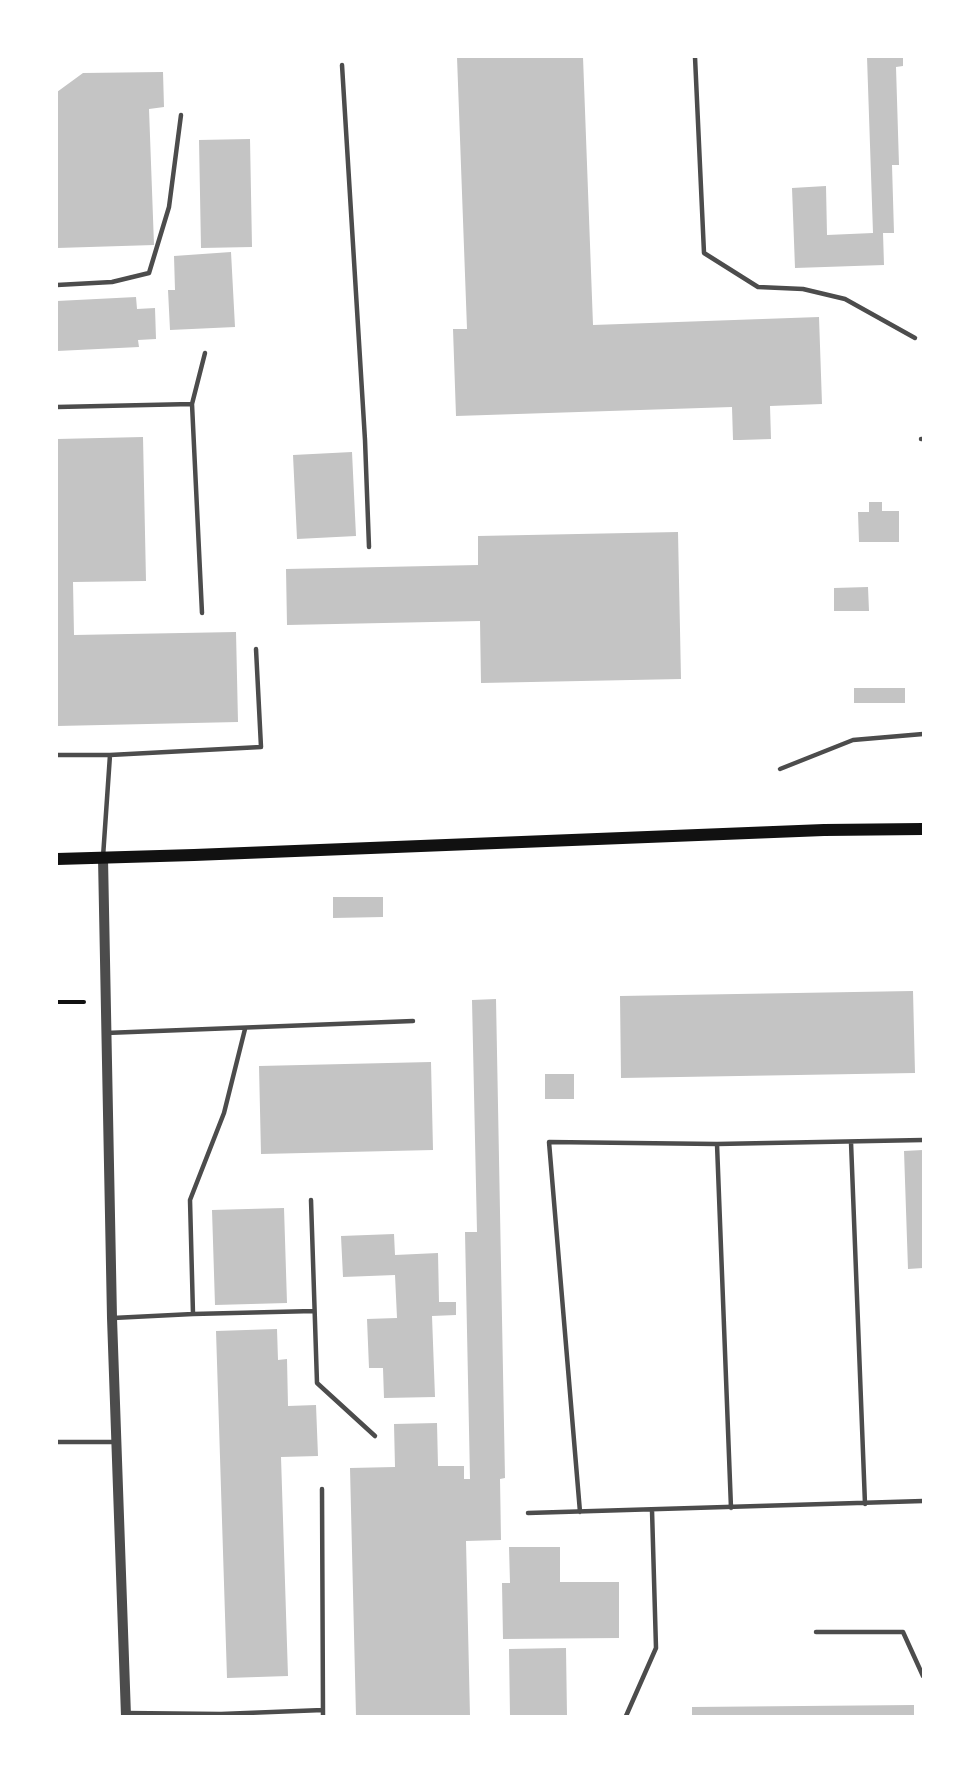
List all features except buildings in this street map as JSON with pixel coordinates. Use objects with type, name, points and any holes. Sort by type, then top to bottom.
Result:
[{"type":"main road","points":[[57,859],[923,828]]},
{"type":"street","points":[[103,858],[112,1318],[126,1714]]},
{"type":"lane","points":[[695,57],[704,253],[758,287],[803,289],[845,299],[915,338]]},
{"type":"lane","points":[[342,65],[365,440],[369,547]]},
{"type":"lane","points":[[57,285],[112,282],[149,273],[169,207],[181,115]]},
{"type":"lane","points":[[202,613],[192,404],[205,353]]},
{"type":"lane","points":[[57,407],[192,404]]},
{"type":"lane","points":[[57,755],[110,755],[261,747],[256,649]]},
{"type":"lane","points":[[780,769],[852,740],[923,734]]},
{"type":"lane","points":[[103,858],[110,755]]},
{"type":"lane","points":[[106,1034],[413,1021]]},
{"type":"lane","points":[[192,1314],[190,1200],[224,1113],[245,1029]]},
{"type":"lane","points":[[580,1512],[549,1142],[717,1144],[923,1140]]},
{"type":"lane","points":[[851,1142],[865,1504]]},
{"type":"lane","points":[[717,1144],[731,1508]]},
{"type":"lane","points":[[311,1200],[317,1383],[375,1436]]},
{"type":"lane","points":[[112,1318],[314,1311]]},
{"type":"lane","points":[[57,1442],[116,1442]]},
{"type":"lane","points":[[126,1714],[323,1713],[322,1489]]},
{"type":"lane","points":[[528,1513],[923,1501]]},
{"type":"lane","points":[[626,1716],[656,1648],[652,1510]]},
{"type":"lane","points":[[816,1632],[903,1632],[923,1676]]},
{"type":"path","points":[[57,1002],[106,1002]]}]
